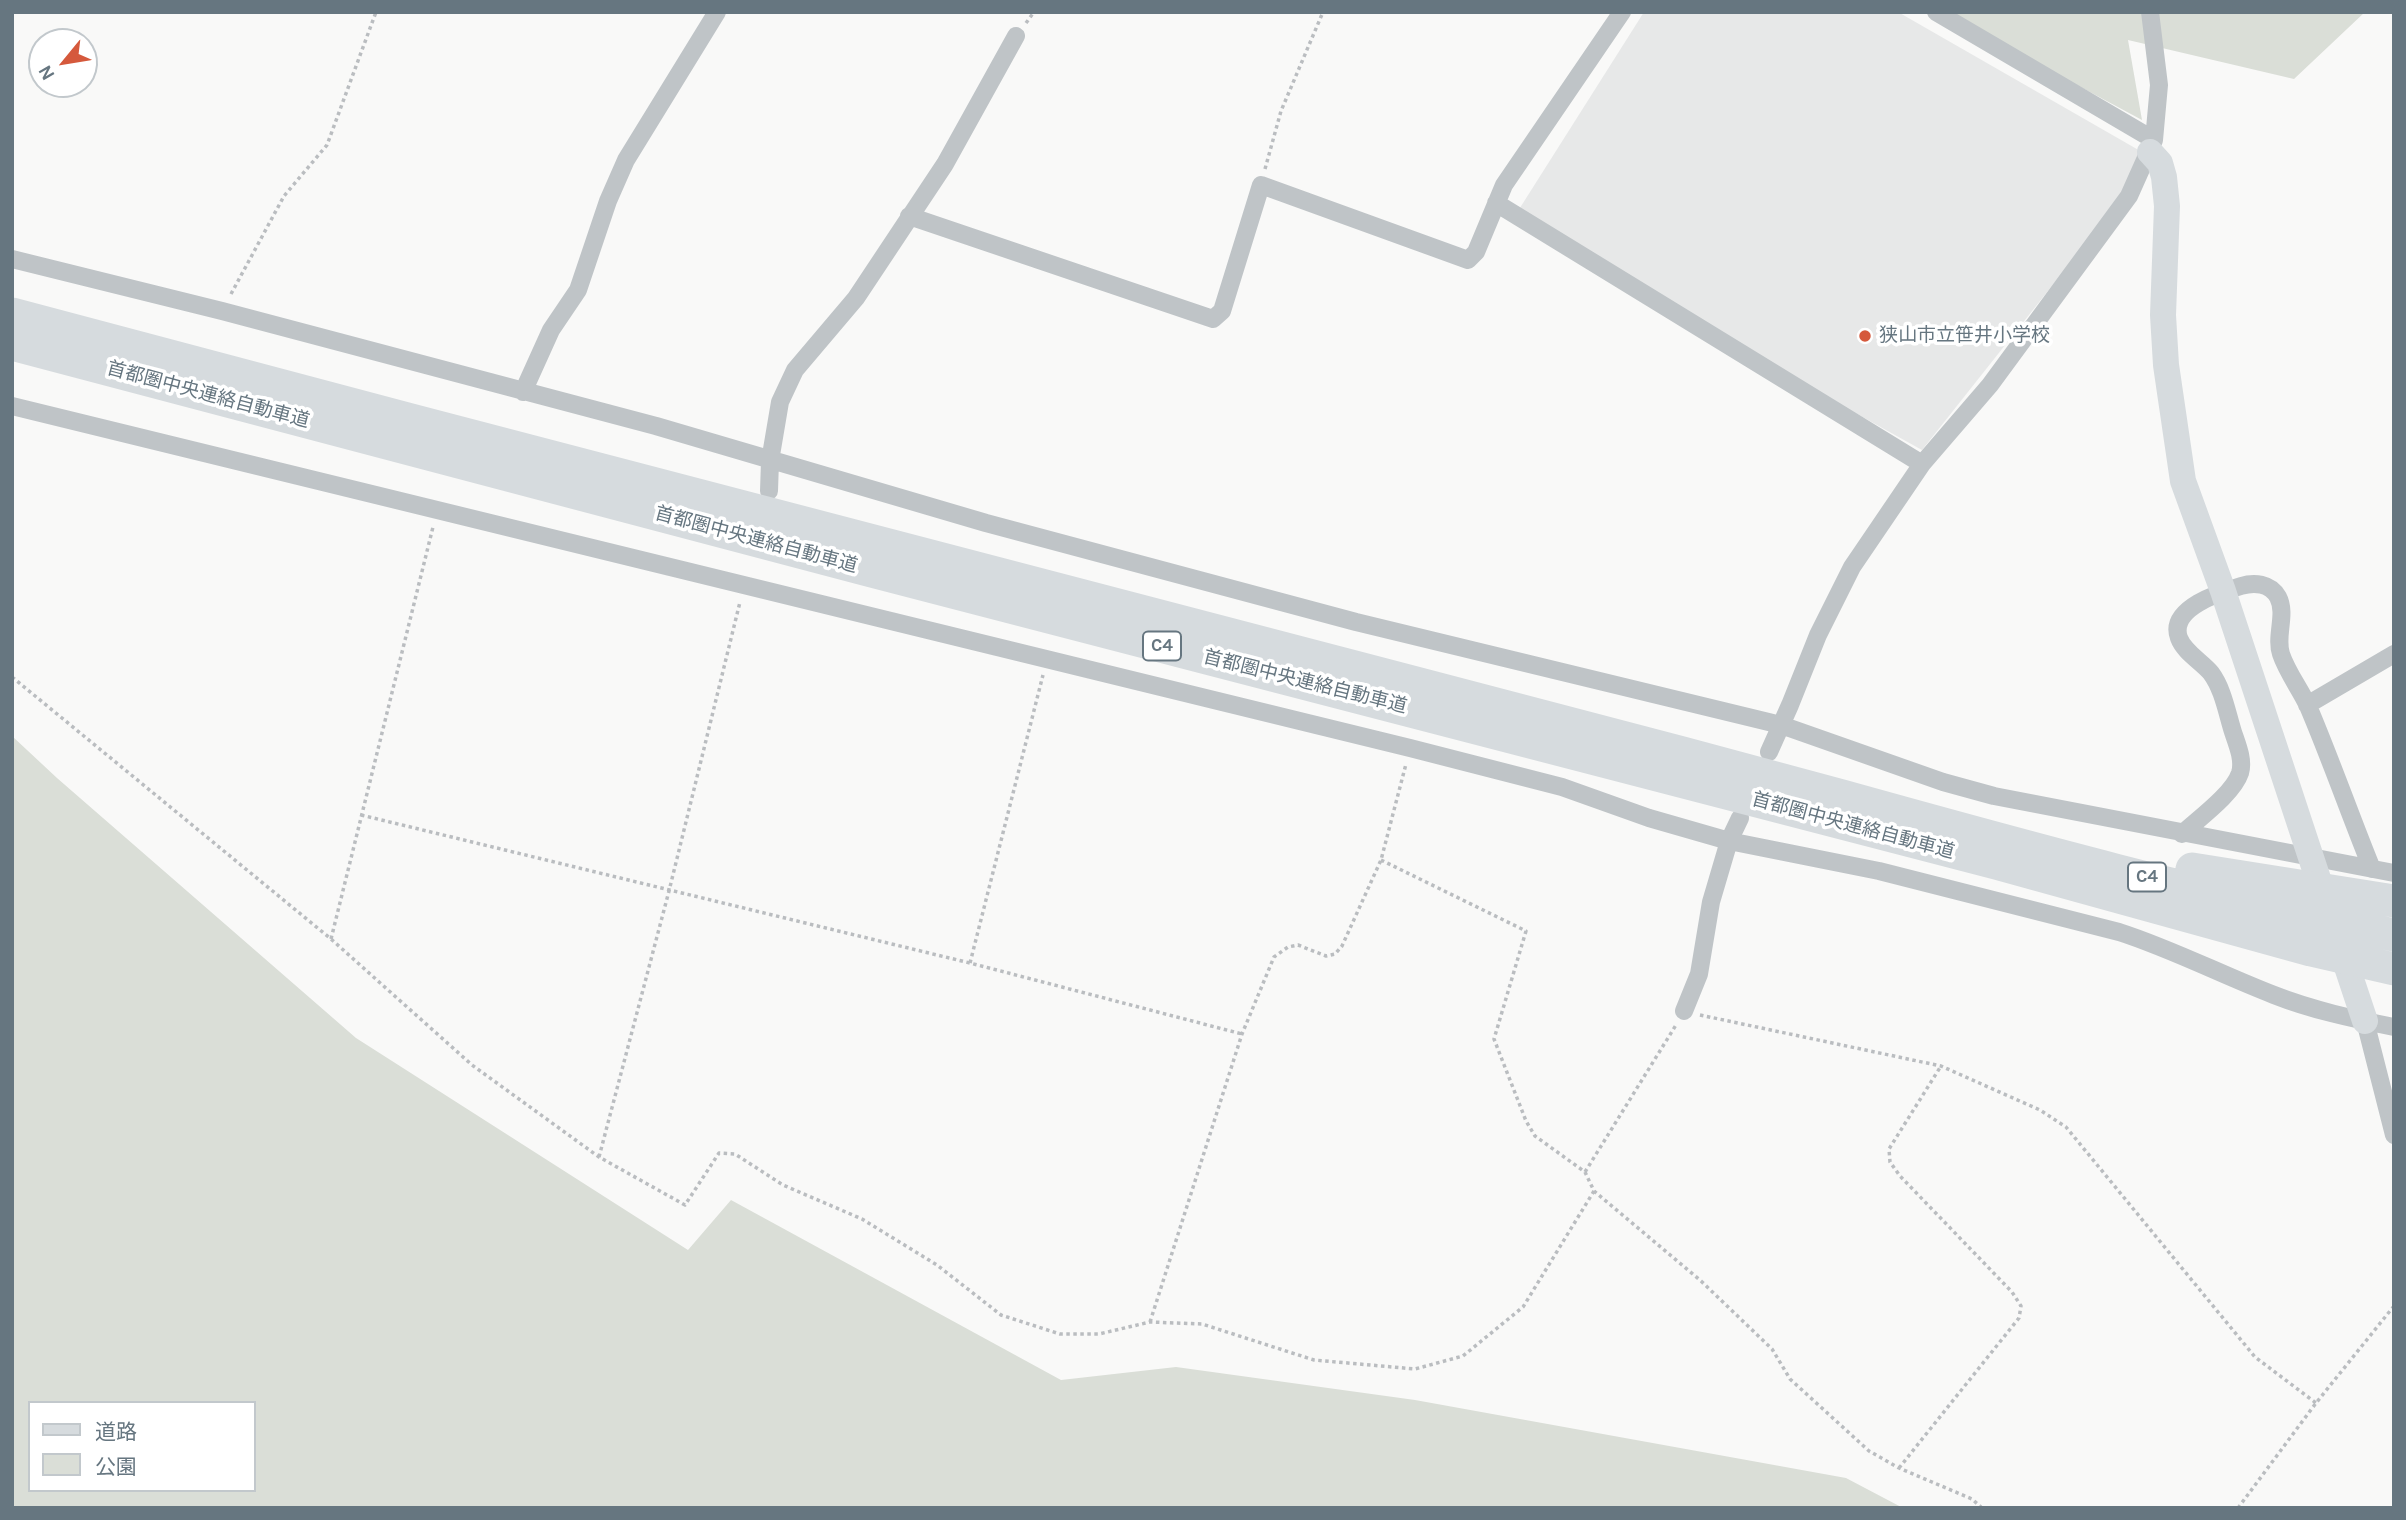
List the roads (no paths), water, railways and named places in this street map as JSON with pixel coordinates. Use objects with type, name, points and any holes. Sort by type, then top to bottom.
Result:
[{"type":"highway","name":"首都圏中央連絡自動車道","points":[[12,314],[396,417],[1426,685],[1992,839],[2301,915],[2386,933]]},
{"type":"highway","name":"首都圏中央連絡自動車道","points":[[12,344],[1983,860],[2311,950],[2392,969]]},
{"type":"highway","points":[[1992,839],[2286,868],[2377,889]]},
{"type":"street","points":[[523,392],[551,330],[578,290],[608,201],[626,160],[716,12]]},
{"type":"street","points":[[909,216],[1213,319],[1222,311],[1261,185],[1468,260],[1476,253],[1504,185],[1622,12]]},
{"type":"street","points":[[1936,12],[2152,146],[2160,163],[2166,196],[2166,365],[2183,481],[2223,592],[2365,1021],[2394,1135]]},
{"type":"street","points":[[1769,752],[1818,635],[1852,567],[1922,464],[1990,385],[2129,196],[2152,146],[2159,85],[2150,12]]},
{"type":"street","points":[[769,491],[770,461],[780,402],[795,370],[856,298],[944,164],[1016,36]]},
{"type":"street","points":[[1496,203],[1922,464]]},
{"type":"street","points":[[12,259],[222,311],[656,426],[986,523],[1356,622],[1781,724],[1969,789],[2182,834],[2286,868],[2343,864],[2377,889]]},
{"type":"street","points":[[12,405],[1410,748],[1562,788],[1649,818],[1729,841],[1879,871],[2119,932],[2145,940],[2276,996],[2394,1027]]},
{"type":"street","points":[[2182,834],[2231,789],[2241,772],[2240,755],[2219,688],[2212,674],[2179,638],[2177,626],[2183,614],[2193,606],[2223,592],[2251,583],[2267,586],[2277,596],[2281,608],[2278,640],[2281,655],[2307,705],[2377,889]]},
{"type":"street","points":[[2307,705],[2394,654]]},
{"type":"street","points":[[1684,1011],[1699,974],[1710,902],[1729,841],[1740,818]]},
{"type":"street","points":[[2377,889],[2394,873]]},
{"type":"place","name":"狭山市立笹井小学校","points":[[1865,336]]}]
